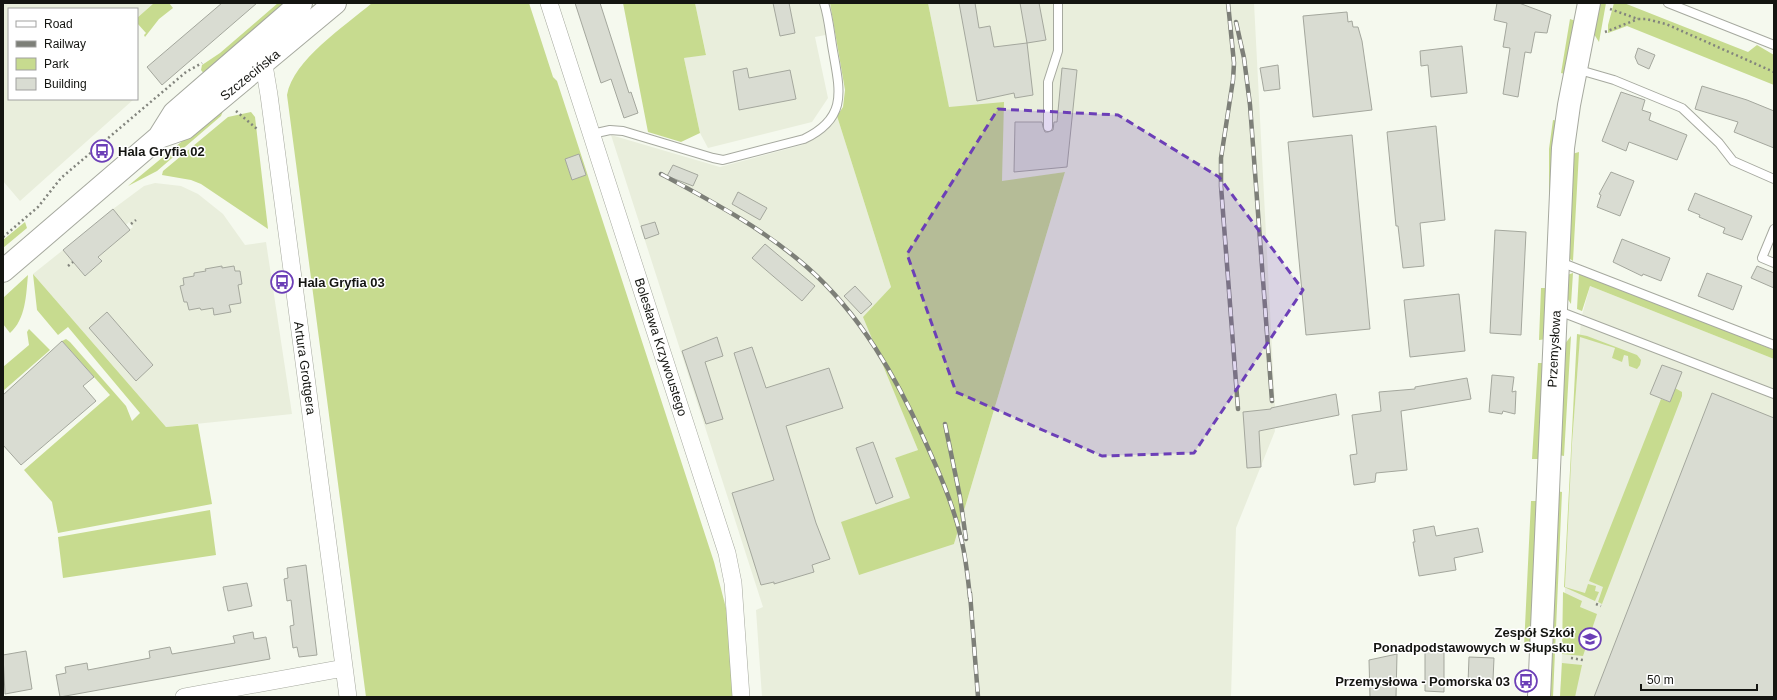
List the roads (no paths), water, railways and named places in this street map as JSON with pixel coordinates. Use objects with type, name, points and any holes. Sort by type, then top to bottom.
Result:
[{"type":"street","name":"Szczecińska","points":[[3,271],[159,137],[174,113],[301,3]]},
{"type":"street","name":"Szczecińska","points":[[159,137],[185,128],[335,3]]},
{"type":"street","name":"Bolesława Krzywoustego","points":[[549,3],[727,553],[733,583],[741,697]]},
{"type":"street","name":"Przemysłowa","points":[[1539,697],[1563,148],[1569,105],[1588,3]]},
{"type":"street","name":"Artura Grottgera","points":[[260,39],[348,697]]},
{"type":"street","points":[[184,697],[344,668]]},
{"type":"lane","points":[[592,134],[610,130],[623,131],[723,160],[804,139],[813,135],[830,121],[836,110],[840,93],[824,3]]},
{"type":"lane","points":[[1048,127],[1047,88],[1049,76],[1058,51],[1058,3]]},
{"type":"lane","points":[[1668,3],[1774,45]]},
{"type":"lane","points":[[1576,69],[1614,80],[1682,108],[1719,143],[1733,161],[1774,178]]},
{"type":"lane","points":[[1774,229],[1762,258],[1774,263]]},
{"type":"lane","points":[[1558,261],[1774,345]]},
{"type":"lane","points":[[1556,310],[1774,394]]},
{"type":"railway","points":[[1228,3],[1234,63],[1233,80],[1221,158],[1221,186],[1238,409]]},
{"type":"railway","points":[[1236,22],[1244,58],[1250,105],[1272,401]]},
{"type":"railway","points":[[661,174],[738,217],[774,241],[808,268],[827,286],[860,326],[889,370],[913,416],[950,500],[966,560],[970,598]]},
{"type":"railway","points":[[945,424],[960,497],[966,539]]},
{"type":"railway","points":[[970,593],[978,697]]},
{"type":"place","name":"Hala Gryfia 02","points":[[102,151]]},
{"type":"place","name":"Hala Gryfia 03","points":[[282,282]]},
{"type":"place","name":"Zespół Szkół Ponadpodstawowych w Słupsku","points":[[1590,639]]},
{"type":"place","name":"Przemysłowa - Pomorska 03","points":[[1526,681]]}]
